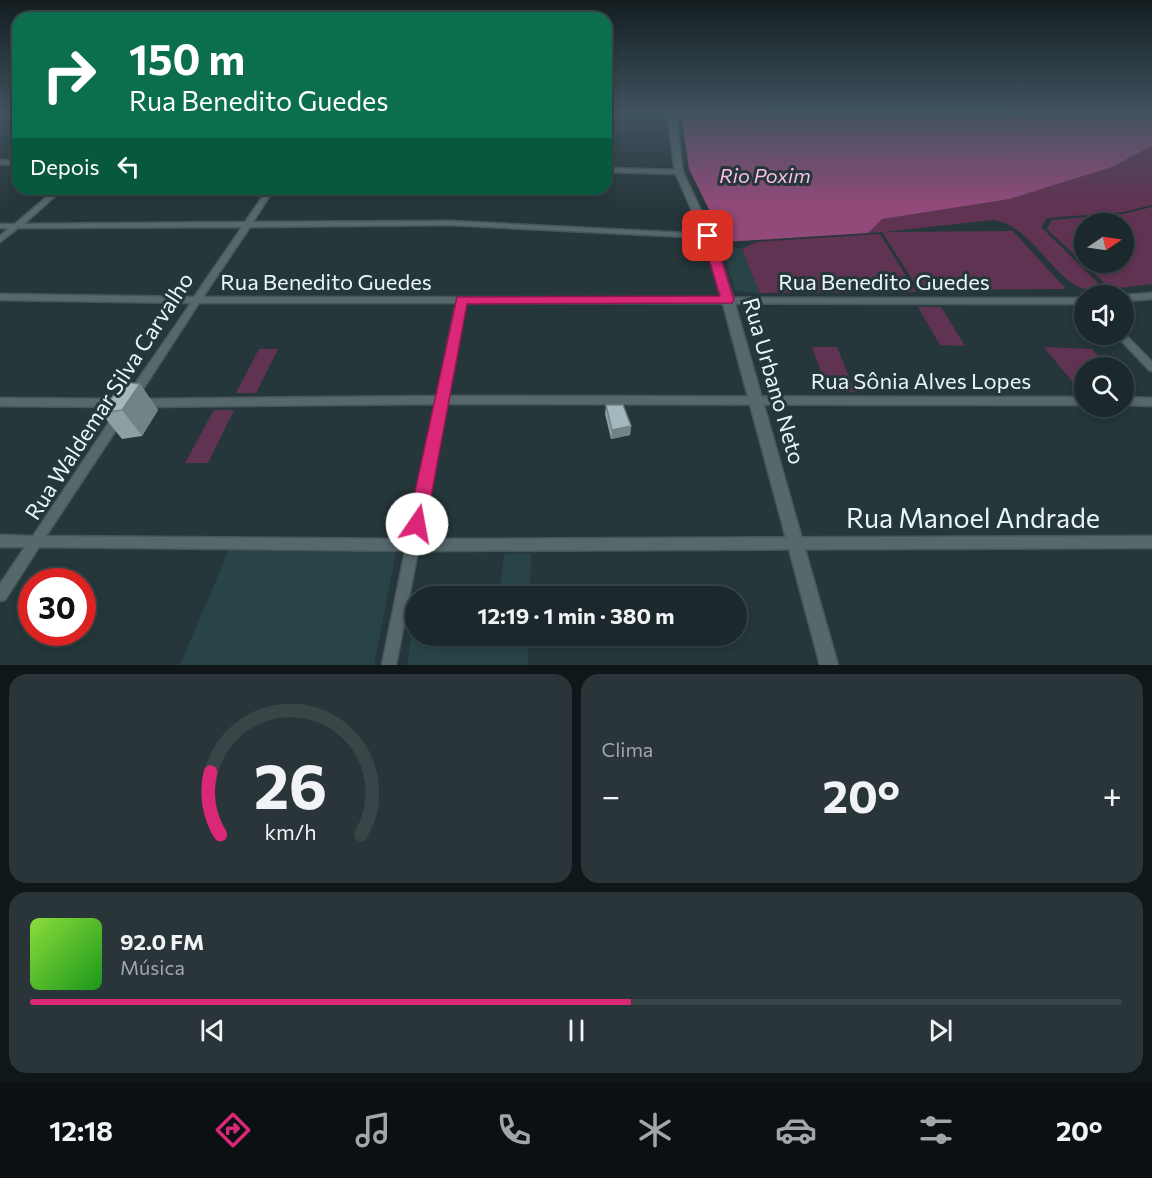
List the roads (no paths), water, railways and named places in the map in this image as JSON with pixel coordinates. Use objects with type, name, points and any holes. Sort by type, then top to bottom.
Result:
[{"type":"street","name":"Rua Urbano Neto","points":[[675,143],[679,172],[708,236],[728,300],[829,665]]},
{"type":"street","points":[[612,170],[679,172]]},
{"type":"street","points":[[0,240],[53,195]]},
{"type":"street","name":"Rua Waldemar Silva Carvalho","points":[[0,595],[267,195]]},
{"type":"street","points":[[0,226],[451,223],[708,236]]},
{"type":"street","points":[[1134,297],[1152,296]]},
{"type":"street","name":"Rua Benedito Guedes","points":[[0,297],[196,300],[1074,301]]},
{"type":"street","points":[[389,665],[461,300]]},
{"type":"street","points":[[1130,345],[1152,368]]},
{"type":"street","name":"Rua Sônia Alves Lopes","points":[[0,402],[1074,401]]},
{"type":"street","points":[[1134,401],[1152,402]]},
{"type":"street","name":"Rua Manoel Andrade","points":[[0,541],[413,545],[1152,542]]},
{"type":"water","name":"Rio Poxim","points":[[685,143],[1152,143],[1152,146],[1112,167],[1010,199],[882,219],[868,233],[725,242],[689,169]]}]
